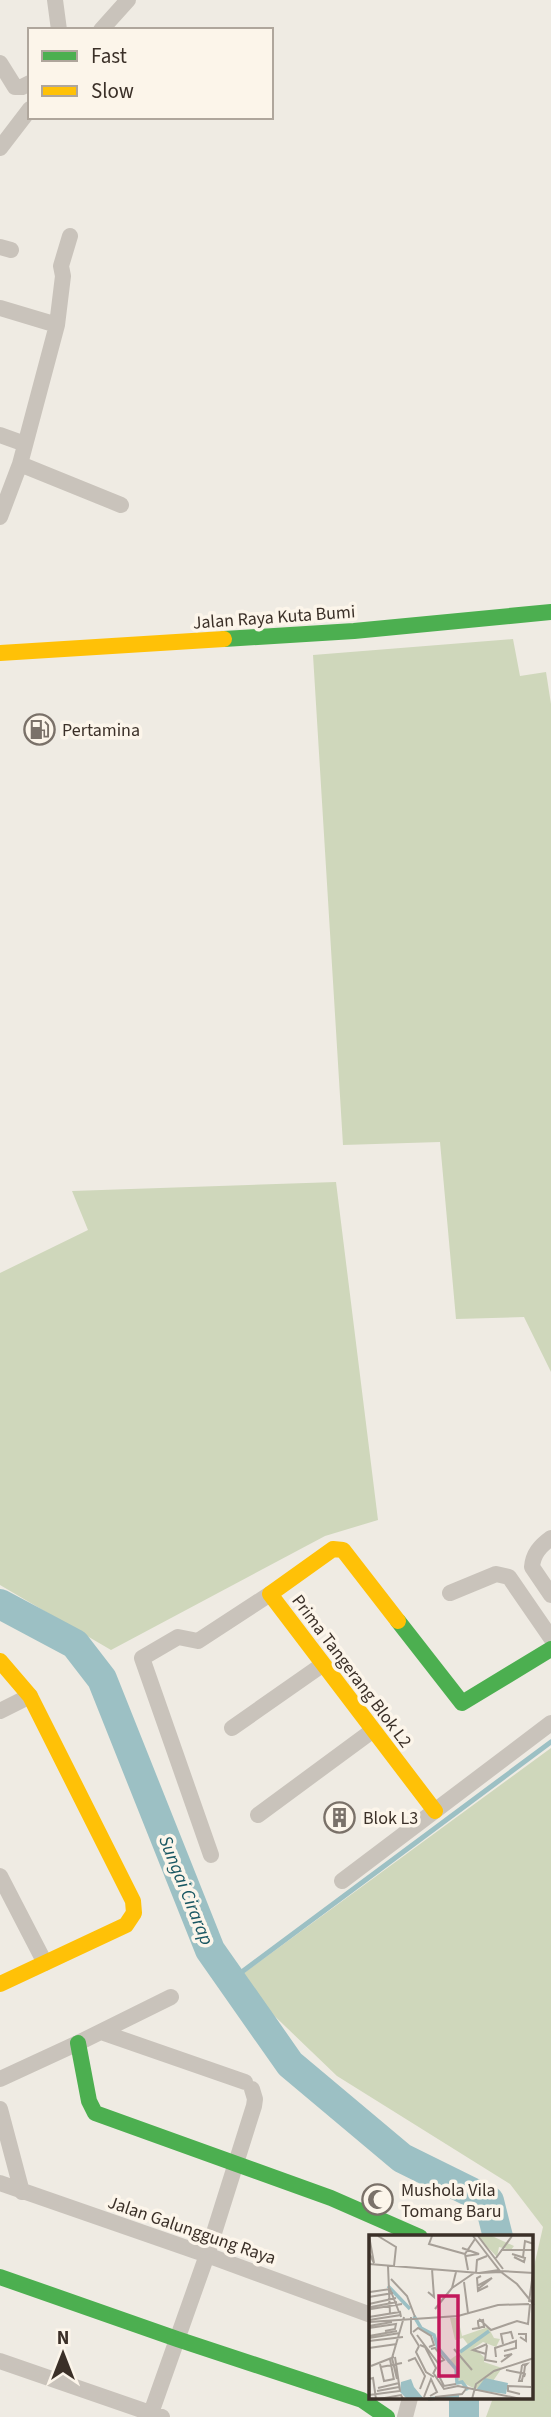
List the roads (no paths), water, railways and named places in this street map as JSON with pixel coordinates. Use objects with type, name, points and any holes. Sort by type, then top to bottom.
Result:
[{"type":"street","points":[[55,0],[59,28]]},
{"type":"street","points":[[103,28],[128,0]]},
{"type":"street","points":[[0,63],[15,87],[28,84]]},
{"type":"street","points":[[0,148],[28,112]]},
{"type":"street","points":[[0,517],[20,464],[57,324],[63,275],[61,266],[70,236]]},
{"type":"street","points":[[0,308],[57,324]]},
{"type":"street","points":[[0,435],[25,444]]},
{"type":"street","points":[[20,464],[121,505]]},
{"type":"street","name":"Jalan Raya Kuta Bumi","points":[[0,653],[354,631],[551,612]]},
{"type":"street","points":[[551,1538],[541,1546],[532,1567],[551,1595]]},
{"type":"street","name":"Prima Tangerang Blok L2","points":[[435,1811],[270,1594],[333,1549],[343,1550],[462,1703],[551,1649]]},
{"type":"street","points":[[450,1593],[496,1574],[509,1577],[551,1638]]},
{"type":"street","points":[[211,1855],[142,1658],[178,1637],[198,1641],[270,1594]]},
{"type":"street","points":[[0,1661],[30,1696],[133,1900],[134,1913],[126,1925],[0,1984]]},
{"type":"street","points":[[232,1728],[322,1665]]},
{"type":"street","points":[[0,1711],[30,1696]]},
{"type":"street","points":[[342,1881],[551,1723]]},
{"type":"street","points":[[258,1815],[372,1731]]},
{"type":"street","points":[[0,1876],[45,1963]]},
{"type":"street","points":[[0,2078],[171,1997]]},
{"type":"street","points":[[0,2361],[157,2415],[177,2339],[236,2165],[254,2106],[255,2099],[248,2085],[101,2032]]},
{"type":"street","points":[[78,2043],[89,2101],[95,2113],[331,2198],[415,2235]]},
{"type":"street","points":[[0,2109],[22,2192]]},
{"type":"street","name":"Jalan Galunggung Raya","points":[[0,2183],[369,2314]]},
{"type":"street","points":[[0,2277],[362,2400],[383,2416]]},
{"type":"street","points":[[405,2417],[409,2400]]},
{"type":"waterway","name":"Sungai Cirarap","points":[[0,1604],[75,1644],[102,1679],[210,1950],[290,2064],[402,2158],[489,2201],[498,2235]]},
{"type":"waterway","points":[[231,1980],[551,1742]]},
{"type":"waterway","name":"Sungai Cirarap","points":[[464,2400],[464,2417]]},
{"type":"place","name":"Pertamina","points":[[39,730]]},
{"type":"place","name":"Blok L3","points":[[340,1818]]},
{"type":"place","name":"Mushola Vila Tomang Baru","points":[[378,2200]]}]
